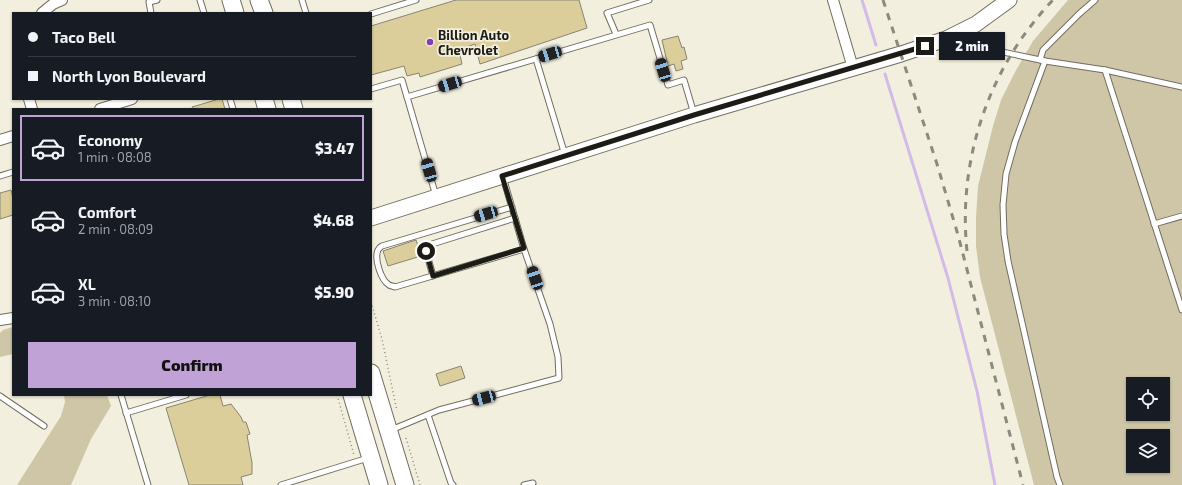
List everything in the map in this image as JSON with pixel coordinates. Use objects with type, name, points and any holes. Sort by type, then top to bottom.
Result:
[{"type":"main road","points":[[231,0],[235,12]]},
{"type":"main road","points":[[259,0],[264,12]]},
{"type":"main road","points":[[372,375],[395,428],[405,485]]},
{"type":"main road","points":[[352,396],[363,460],[380,485]]},
{"type":"street","points":[[43,12],[53,4],[62,0]]},
{"type":"street","points":[[833,0],[853,68]]},
{"type":"street","points":[[372,218],[694,115],[946,40],[976,24],[1009,0]]},
{"type":"street","points":[[103,108],[129,100]]},
{"type":"street","points":[[0,140],[12,136]]},
{"type":"street","points":[[0,320],[12,318]]},
{"type":"lane","points":[[151,12],[150,2],[157,0]]},
{"type":"lane","points":[[200,0],[204,12]]},
{"type":"lane","points":[[302,0],[306,12]]},
{"type":"lane","points":[[372,14],[416,0]]},
{"type":"lane","points":[[616,34],[607,13],[649,0]]},
{"type":"lane","points":[[1060,485],[1055,469],[1008,261],[1004,234],[1003,205],[1006,174],[1042,61],[1043,50],[1095,0]]},
{"type":"lane","points":[[407,97],[650,25],[668,85],[684,80],[694,115]]},
{"type":"lane","points":[[946,40],[1042,61],[1105,70],[1182,87]]},
{"type":"lane","points":[[536,59],[565,156]]},
{"type":"lane","points":[[1105,70],[1182,310]]},
{"type":"lane","points":[[372,89],[402,80],[436,197]]},
{"type":"lane","points":[[0,176],[12,172]]},
{"type":"lane","points":[[395,428],[439,410],[559,378],[558,357],[550,324],[524,248],[502,176]]},
{"type":"lane","points":[[512,207],[382,246],[378,249],[376,255],[377,262],[383,278],[389,285],[395,287],[524,248]]},
{"type":"lane","points":[[1154,224],[1182,216]]},
{"type":"lane","points":[[433,276],[426,251],[426,248],[429,245],[515,218]]},
{"type":"lane","points":[[0,396],[44,426]]},
{"type":"lane","points":[[121,396],[148,485]]},
{"type":"lane","points":[[126,413],[183,396]]},
{"type":"lane","points":[[428,415],[451,484],[453,485]]},
{"type":"lane","points":[[281,485],[363,460]]},
{"type":"lane","points":[[524,485],[533,483]]},
{"type":"path","points":[[372,305],[382,339],[392,389],[395,428],[420,485]]},
{"type":"path","points":[[337,396],[363,460]]},
{"type":"shaded area","points":[[1068,0],[1182,0],[1182,485],[1034,485],[980,277],[976,246],[978,186],[1001,100],[1033,41]]},
{"type":"shaded area","points":[[12,327],[12,354],[0,357],[0,333],[3,330]]},
{"type":"shaded area","points":[[64,396],[107,396],[111,406],[91,439],[71,485],[17,485],[61,416],[65,402]]},
{"type":"building","points":[[456,0],[579,0],[587,28],[480,64],[475,44],[459,50],[462,64],[420,77],[419,73],[407,76],[404,66],[372,75],[372,26]]},
{"type":"building","points":[[678,36],[682,48],[684,47],[687,59],[681,61],[683,69],[676,71],[674,64],[668,66],[662,40]]},
{"type":"building","points":[[216,100],[222,100],[225,108],[192,108]]},
{"type":"building","points":[[11,190],[12,215],[0,219],[0,193]]},
{"type":"building","points":[[416,240],[421,256],[388,266],[383,251]]},
{"type":"building","points":[[461,366],[465,378],[440,386],[436,374]]},
{"type":"building","points":[[207,396],[220,396],[223,406],[231,404],[243,422],[246,422],[250,434],[247,435],[252,463],[252,474],[241,477],[243,485],[189,485],[166,408]]},
{"type":"waterway","points":[[862,0],[876,45]]},
{"type":"waterway","points":[[885,74],[948,278],[977,391],[995,485]]},
{"type":"railway","points":[[883,0],[937,164],[958,235],[1023,485]]},
{"type":"railway","points":[[967,251],[965,222],[966,193],[976,137],[985,110],[995,84],[1009,59],[1027,30],[1053,0]]},
{"type":"place","name":"Billion Auto Chevrolet","points":[[430,42]]},
{"type":"route","points":[[426,251],[433,276],[524,248],[502,176],[694,115],[925,46]]}]
